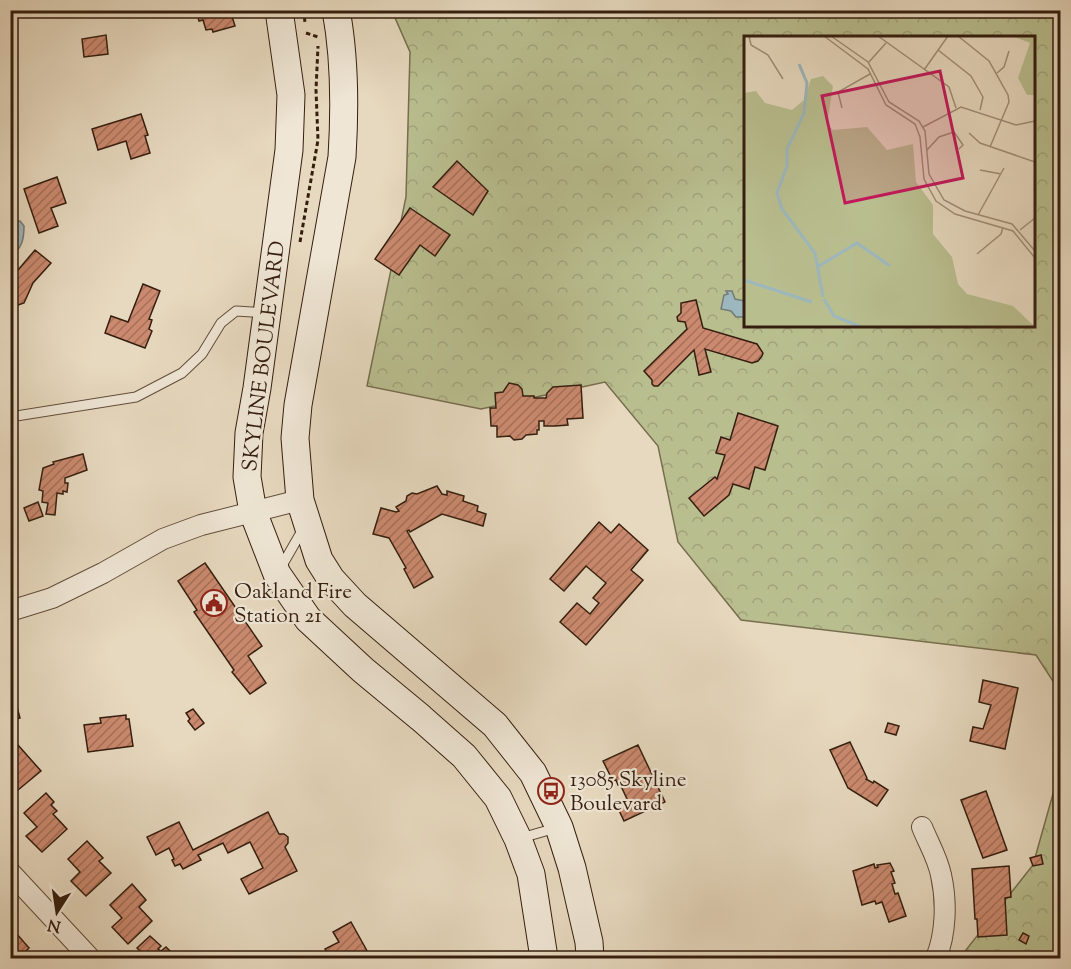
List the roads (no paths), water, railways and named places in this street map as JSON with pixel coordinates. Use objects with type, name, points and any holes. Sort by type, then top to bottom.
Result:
[{"type":"main road","name":"SKYLINE BOULEVARD","points":[[279,10],[291,95],[290,150],[249,433],[247,477],[253,512],[278,574],[308,619],[363,670],[464,756],[498,798],[518,839],[531,874],[544,958]]},
{"type":"main road","name":"SKYLINE BOULEVARD","points":[[336,10],[342,64],[344,118],[342,157],[298,405],[295,438],[303,511],[319,560],[331,579],[355,605],[406,651],[465,697],[495,725],[533,773],[559,827],[572,868],[589,942],[590,958]]},
{"type":"street","points":[[10,611],[52,598],[103,573],[163,539],[201,525],[253,512],[303,511]]},
{"type":"street","points":[[922,827],[941,874],[944,916],[942,943],[936,958]]},
{"type":"street","points":[[10,872],[90,958]]},
{"type":"lane","points":[[10,417],[136,396],[182,373],[202,354],[221,323],[236,311],[268,313]]},
{"type":"lane","points":[[278,574],[303,511]]},
{"type":"lane","points":[[518,839],[559,827]]},
{"type":"water","points":[[14,221],[20,221],[24,226],[24,231],[20,246],[12,255],[11,224]]},
{"type":"water","points":[[726,291],[732,291],[735,299],[744,301],[744,317],[736,317],[731,311],[721,309],[724,295],[728,294]]},
{"type":"place","name":"Oakland Fire Station 21","points":[[214,603]]},
{"type":"place","name":"13085 Skyline Boulevard","points":[[551,791]]}]
